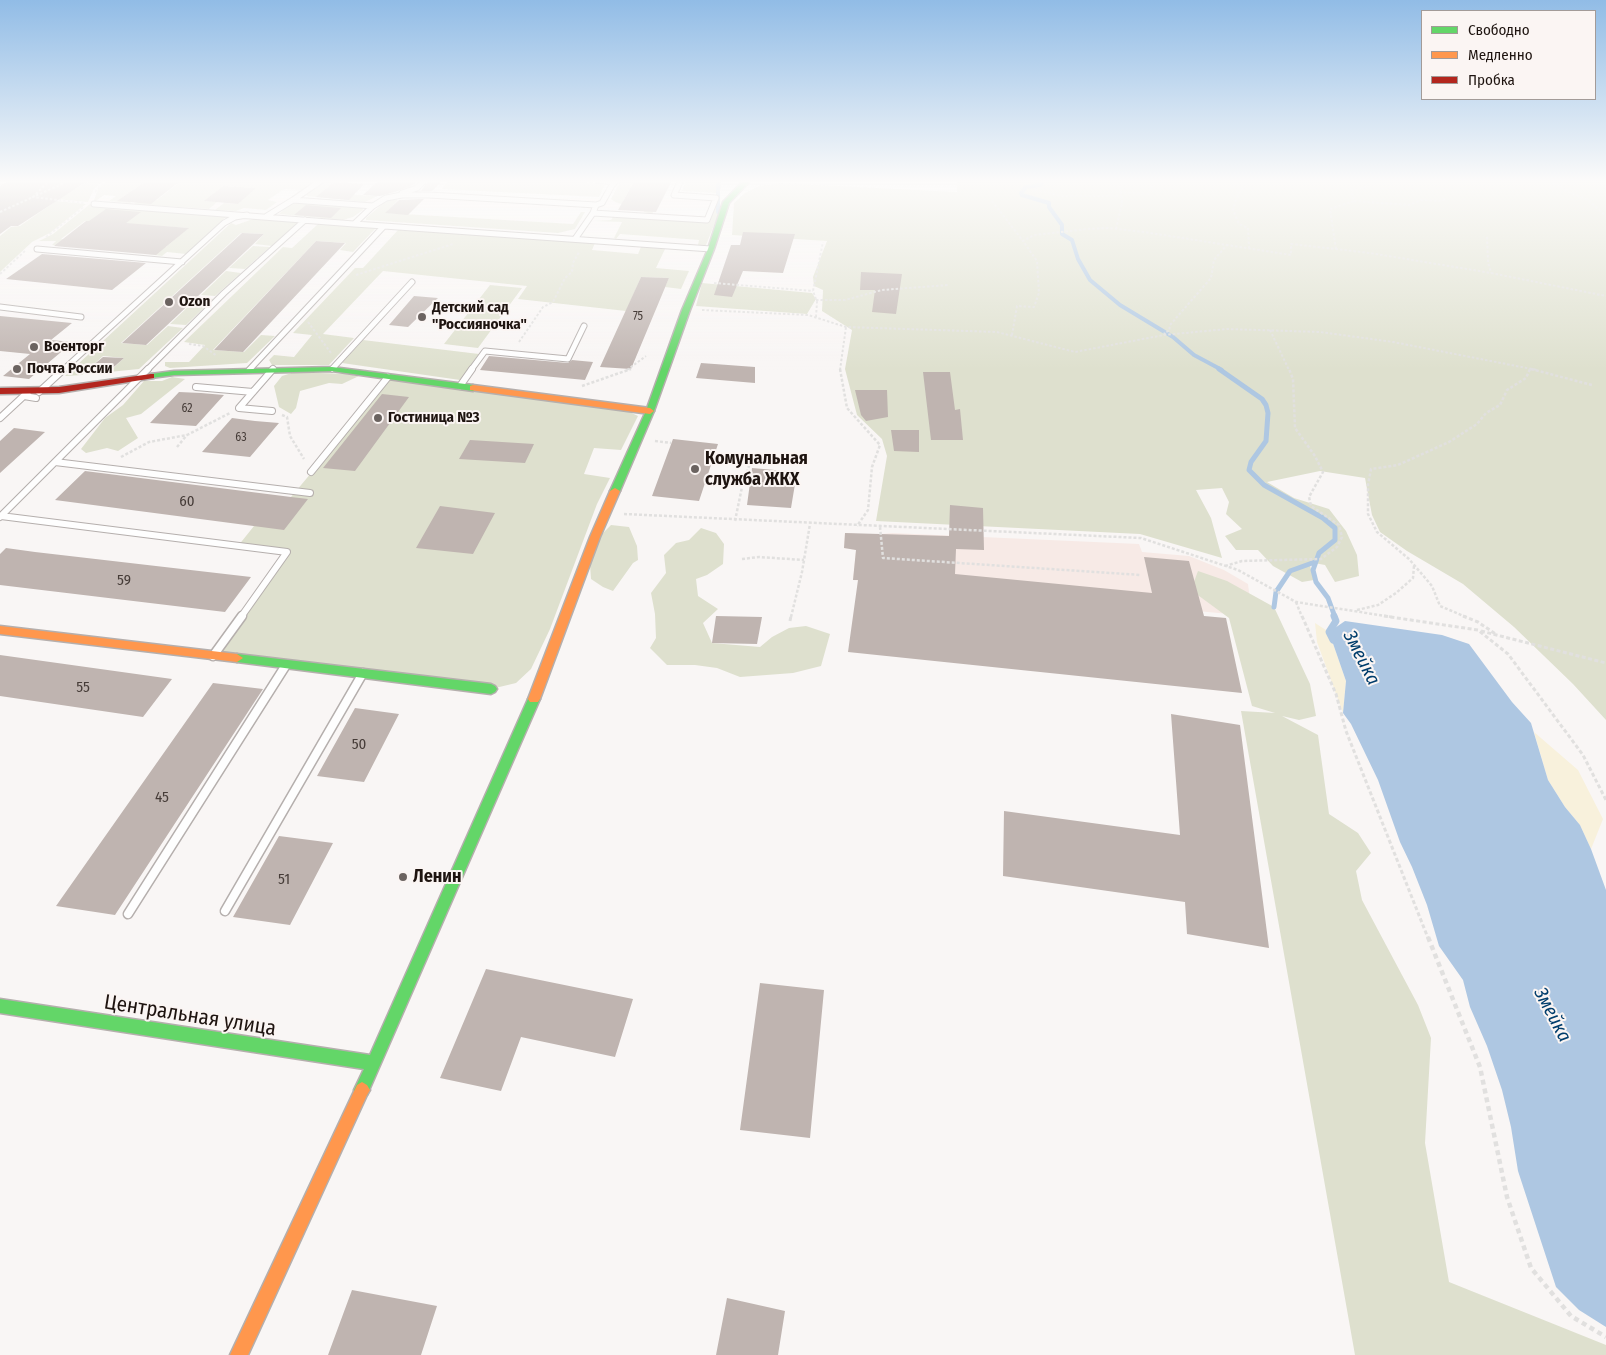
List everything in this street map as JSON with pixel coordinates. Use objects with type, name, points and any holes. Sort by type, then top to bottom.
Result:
[{"type":"street","points":[[239,1355],[374,1063],[536,695],[606,513],[650,410],[686,310],[713,243]]},
{"type":"street","points":[[0,391],[32,395],[174,373],[334,367],[388,377],[650,410]]},
{"type":"street","points":[[0,630],[491,689]]},
{"type":"street","name":"Центральная улица","points":[[0,1006],[374,1063]]},
{"type":"lane","points":[[0,418],[32,395],[202,243]]},
{"type":"lane","points":[[1,517],[224,293],[279,243]]},
{"type":"lane","points":[[249,370],[368,243]]},
{"type":"lane","points":[[634,243],[711,249]]},
{"type":"lane","points":[[37,249],[182,262]]},
{"type":"lane","points":[[334,367],[412,282]]},
{"type":"lane","points":[[0,307],[81,318]]},
{"type":"lane","points":[[460,386],[486,351],[568,358],[584,326]]},
{"type":"lane","points":[[239,408],[273,369]]},
{"type":"lane","points":[[311,472],[388,377]]},
{"type":"lane","points":[[196,387],[253,392]]},
{"type":"lane","points":[[239,408],[272,411]]},
{"type":"lane","points":[[55,462],[310,493]]},
{"type":"lane","points":[[1,517],[287,552],[213,656]]},
{"type":"lane","points":[[128,914],[286,665]]},
{"type":"lane","points":[[225,911],[363,673]]},
{"type":"path","points":[[330,283],[456,243]]},
{"type":"path","points":[[511,353],[543,306],[553,302],[565,278],[572,272],[573,263],[578,256],[578,243]]},
{"type":"path","points":[[816,317],[814,291],[823,243]]},
{"type":"path","points":[[1012,336],[1017,306],[1034,307],[1039,293],[1037,261],[1025,243]]},
{"type":"path","points":[[1215,243],[1291,255],[1291,244],[1336,249],[1491,273],[1606,296]]},
{"type":"path","points":[[1249,243],[1249,248]]},
{"type":"path","points":[[1335,243],[1336,249]]},
{"type":"path","points":[[1487,243],[1488,262],[1491,273]]},
{"type":"path","points":[[1164,335],[1211,278],[1214,260],[1227,245]]},
{"type":"path","points":[[698,281],[814,291]]},
{"type":"path","points":[[816,300],[845,300],[882,290],[948,285]]},
{"type":"path","points":[[686,310],[808,315],[846,327],[997,332],[1075,352],[1164,335],[1227,329],[1320,332],[1392,342],[1530,369],[1592,385]]},
{"type":"path","points":[[302,314],[336,359],[334,367]]},
{"type":"path","points":[[846,327],[840,370],[847,408],[880,445],[872,467],[868,510],[857,526]]},
{"type":"path","points":[[1224,566],[1242,561],[1321,560],[1337,547],[1342,537],[1339,525],[1312,506],[1309,497],[1323,472],[1315,456],[1295,428],[1296,411],[1293,379],[1270,330]]},
{"type":"path","points":[[559,399],[578,388],[631,369],[646,356]]},
{"type":"path","points":[[1497,635],[1478,622],[1440,606],[1432,586],[1414,566],[1377,532],[1368,514],[1368,485],[1371,468],[1398,465],[1449,442],[1469,430],[1486,413],[1500,406],[1507,390],[1526,378],[1530,369]]},
{"type":"path","points":[[100,467],[149,442],[187,435],[239,408]]},
{"type":"path","points":[[272,411],[287,418],[290,436],[311,472]]},
{"type":"path","points":[[177,447],[187,435]]},
{"type":"path","points":[[735,520],[742,487],[751,460]]},
{"type":"path","points":[[606,513],[1142,538],[1238,570],[1296,602],[1478,630],[1606,663]]},
{"type":"path","points":[[790,621],[810,524]]},
{"type":"path","points":[[880,527],[883,558],[1141,574]]},
{"type":"path","points":[[742,558],[759,557],[804,560]]},
{"type":"path","points":[[1354,611],[1378,604],[1396,593],[1413,578],[1414,566]]},
{"type":"path","points":[[1296,602],[1336,694],[1346,731],[1480,1067],[1506,1197],[1531,1268],[1571,1316],[1606,1338]]},
{"type":"path","points":[[1478,630],[1508,654],[1583,755],[1606,800]]},
{"type":"shaded area","points":[[845,533],[871,535],[892,533],[1139,544],[1142,552],[1189,556],[1224,570],[1248,584],[1252,616],[853,580],[856,550],[844,548]]},
{"type":"green space","points":[[0,243],[31,243],[0,272]]},
{"type":"green space","points":[[54,243],[75,243],[71,247],[52,245]]},
{"type":"green space","points":[[170,243],[198,243],[186,254],[167,252],[162,256],[141,253],[149,246],[166,247]]},
{"type":"green space","points":[[209,243],[230,243],[121,343],[147,345],[168,326],[183,328],[139,369],[109,372],[124,358],[103,356],[82,375],[65,376]]},
{"type":"green space","points":[[256,243],[275,243],[272,246]]},
{"type":"green space","points":[[297,243],[314,243],[213,350],[244,352],[261,335],[275,336],[247,363],[170,368],[165,366],[165,362],[189,362],[205,345],[184,342],[283,247],[292,248]]},
{"type":"green space","points":[[346,243],[361,243],[353,252],[340,250]]},
{"type":"green space","points":[[386,243],[595,243],[592,250],[638,254],[641,247],[665,249],[656,268],[689,271],[681,289],[665,287],[669,278],[641,277],[626,311],[518,299],[527,286],[383,271],[323,334],[354,338],[329,365],[272,365],[269,360],[274,355],[294,357],[312,335],[293,333],[355,268],[363,268]]},
{"type":"green space","points":[[826,243],[1606,243],[1606,720],[1573,684],[1514,627],[1463,584],[1407,551],[1380,532],[1372,515],[1365,478],[1320,471],[1267,482],[1294,498],[1329,509],[1346,531],[1357,555],[1359,576],[1335,582],[1325,565],[1309,562],[1314,580],[1302,582],[1273,566],[1258,550],[1236,550],[1225,536],[1242,529],[1226,514],[1229,502],[1222,488],[1196,490],[1211,518],[1222,558],[1140,534],[876,521],[887,456],[882,439],[857,415],[845,369],[852,330],[822,311],[823,290],[814,286],[813,277]]},
{"type":"green space","points":[[253,246],[270,247],[245,269],[229,268]]},
{"type":"green space","points":[[226,271],[241,273],[215,296],[201,295]]},
{"type":"green space","points":[[702,283],[812,293],[816,299],[807,314],[696,306]]},
{"type":"green space","points":[[490,285],[522,288],[478,348],[444,344]]},
{"type":"green space","points":[[198,297],[213,299],[186,325],[170,324]]},
{"type":"green space","points":[[363,340],[479,354],[460,380],[342,363]]},
{"type":"green space","points":[[295,372],[359,376],[342,384],[329,383],[300,391],[296,408],[291,414],[279,407],[274,386],[282,376]]},
{"type":"green space","points":[[172,377],[185,379],[141,414],[126,418],[138,438],[118,451],[107,448],[86,453],[81,449],[105,418],[123,405],[144,381],[162,381]]},
{"type":"green space","points":[[390,379],[623,409],[638,416],[621,450],[594,448],[584,474],[610,478],[597,504],[550,629],[531,669],[516,683],[491,689],[213,656],[287,553],[238,546],[254,526],[291,497]]},
{"type":"green space","points":[[611,525],[629,527],[637,546],[638,560],[633,563],[613,591],[591,579],[590,565],[601,535]]},
{"type":"green space","points":[[701,528],[716,533],[724,544],[723,564],[707,575],[696,579],[698,596],[718,609],[703,623],[712,643],[760,647],[772,637],[789,628],[806,626],[830,634],[821,666],[793,673],[740,677],[717,668],[695,665],[667,665],[650,648],[656,638],[655,614],[651,593],[666,573],[664,555],[676,543],[689,540]]},
{"type":"green space","points":[[1198,571],[1227,581],[1274,607],[1310,684],[1316,716],[1299,720],[1282,716],[1318,735],[1329,814],[1358,833],[1371,853],[1356,871],[1362,900],[1418,1005],[1431,1038],[1425,1143],[1449,1282],[1606,1345],[1606,1355],[1355,1355],[1241,711],[1275,713],[1252,706],[1229,618],[1191,590]]},
{"type":"sand","points":[[1315,623],[1329,632],[1346,681],[1343,713],[1317,642]]},
{"type":"sand","points":[[1534,732],[1578,770],[1603,819],[1591,849],[1580,825],[1565,807],[1548,780]]},
{"type":"water","points":[[1345,621],[1442,635],[1469,644],[1512,702],[1531,723],[1548,780],[1565,807],[1580,825],[1591,849],[1606,890],[1606,1327],[1579,1310],[1556,1287],[1518,1171],[1511,1127],[1502,1090],[1487,1046],[1470,1007],[1463,980],[1439,946],[1427,905],[1400,842],[1378,780],[1351,724],[1343,713],[1346,681],[1329,632]]},
{"type":"building","points":[[58,243],[170,243],[156,255],[54,246]]},
{"type":"building","points":[[231,243],[254,243],[146,345],[122,343]]},
{"type":"building","points":[[314,243],[345,243],[243,352],[214,350]]},
{"type":"building","points":[[740,243],[792,243],[783,273],[743,271],[732,297],[714,295],[731,245],[740,245]]},
{"type":"building","points":[[42,254],[146,263],[112,290],[6,279]]},
{"type":"building","points":[[861,272],[902,274],[896,314],[872,312],[875,290],[860,290]]},
{"type":"building","points":[[641,277],[669,278],[631,369],[600,367]]},
{"type":"building","points":[[414,296],[438,298],[408,327],[389,325]]},
{"type":"building","name":"Военторг","points":[[0,316],[72,323],[51,340],[73,342],[29,379],[3,376],[30,354],[0,351]]},
{"type":"building","points":[[489,356],[568,363],[572,360],[593,362],[585,380],[480,370]]},
{"type":"building","points":[[103,357],[124,358],[107,373],[86,371]]},
{"type":"building","points":[[701,363],[755,367],[755,383],[696,378]]},
{"type":"building","points":[[923,372],[950,372],[955,410],[960,409],[963,440],[931,440]]},
{"type":"building","points":[[855,390],[887,390],[888,417],[866,421],[861,415]]},
{"type":"building","points":[[179,392],[224,395],[196,426],[150,423]]},
{"type":"building","name":"Гостиница №3","points":[[382,394],[409,397],[355,471],[323,468]]},
{"type":"building","points":[[232,418],[279,423],[250,457],[202,452]]},
{"type":"building","points":[[14,428],[45,432],[0,473],[0,441]]},
{"type":"building","points":[[891,430],[919,430],[919,452],[894,451]]},
{"type":"building","name":"Комунальная служба ЖКХ","points":[[673,439],[718,444],[699,501],[652,496]]},
{"type":"building","points":[[470,440],[534,444],[525,463],[459,459]]},
{"type":"building","points":[[752,468],[797,472],[791,508],[747,505]]},
{"type":"building","points":[[85,471],[308,499],[284,530],[55,500]]},
{"type":"building","points":[[950,505],[983,508],[984,550],[956,549],[955,574],[1152,593],[1144,557],[1189,561],[1204,616],[1226,618],[1242,693],[848,652],[858,580],[853,580],[856,550],[844,548],[845,533],[949,536]]},
{"type":"building","points":[[440,506],[495,513],[473,554],[416,548]]},
{"type":"building","points":[[6,548],[251,577],[225,612],[0,585],[0,554]]},
{"type":"building","points":[[716,616],[762,617],[757,644],[712,643]]},
{"type":"building","points":[[0,655],[172,679],[143,717],[0,696]]},
{"type":"building","points":[[213,683],[263,689],[115,915],[56,906]]},
{"type":"building","points":[[355,708],[399,714],[364,782],[317,776]]},
{"type":"building","points":[[1171,714],[1240,725],[1269,948],[1187,934],[1185,902],[1003,876],[1004,811],[1180,835]]},
{"type":"building","points":[[279,836],[333,843],[290,925],[233,917]]},
{"type":"building","points":[[486,969],[633,999],[615,1057],[521,1037],[501,1091],[440,1078]]},
{"type":"building","points":[[760,983],[824,990],[810,1138],[740,1130]]},
{"type":"building","points":[[352,1290],[437,1306],[421,1355],[328,1355]]},
{"type":"building","points":[[727,1298],[785,1311],[778,1355],[716,1355]]},
{"type":"waterway","name":"Змейка","points":[[1073,243],[1078,259],[1090,280],[1120,305],[1173,337],[1194,355],[1222,370]]},
{"type":"waterway","name":"Змейка","points":[[1219,369],[1262,399],[1266,405],[1268,413],[1266,441],[1251,462],[1249,470],[1264,485],[1323,518],[1335,528],[1335,540],[1319,553],[1313,570],[1316,582],[1328,598],[1335,617]]},
{"type":"waterway","points":[[1274,607],[1276,592],[1290,571],[1315,562]]},
{"type":"waterway","name":"Змейка","points":[[1333,640],[1329,632],[1336,621],[1334,616]]},
{"type":"traffic: fast","points":[[615,491],[650,411],[686,310],[713,243]]},
{"type":"traffic: fast","points":[[151,376],[174,373],[332,369],[473,388]]},
{"type":"traffic: fast","points":[[237,658],[491,689]]},
{"type":"traffic: fast","points":[[362,1090],[534,699]]},
{"type":"traffic: fast","points":[[0,1006],[374,1063]]},
{"type":"traffic: slow","points":[[473,388],[650,411]]},
{"type":"traffic: slow","points":[[534,699],[595,537],[615,491]]},
{"type":"traffic: slow","points":[[0,630],[237,658]]},
{"type":"traffic: slow","points":[[239,1355],[362,1090]]},
{"type":"traffic: jam","points":[[0,391],[59,390],[151,376]]},
{"type":"place","name":"Ozon","points":[[169,302]]},
{"type":"place","name":"Детский сад \"Россияночка\"","points":[[422,317]]},
{"type":"place","name":"Военторг","points":[[34,347]]},
{"type":"place","name":"Почта России","points":[[17,369]]},
{"type":"place","name":"Гостиница №3","points":[[378,418]]},
{"type":"place","name":"Комунальная служба ЖКХ","points":[[695,469]]},
{"type":"place","name":"Ленин","points":[[403,877]]}]
